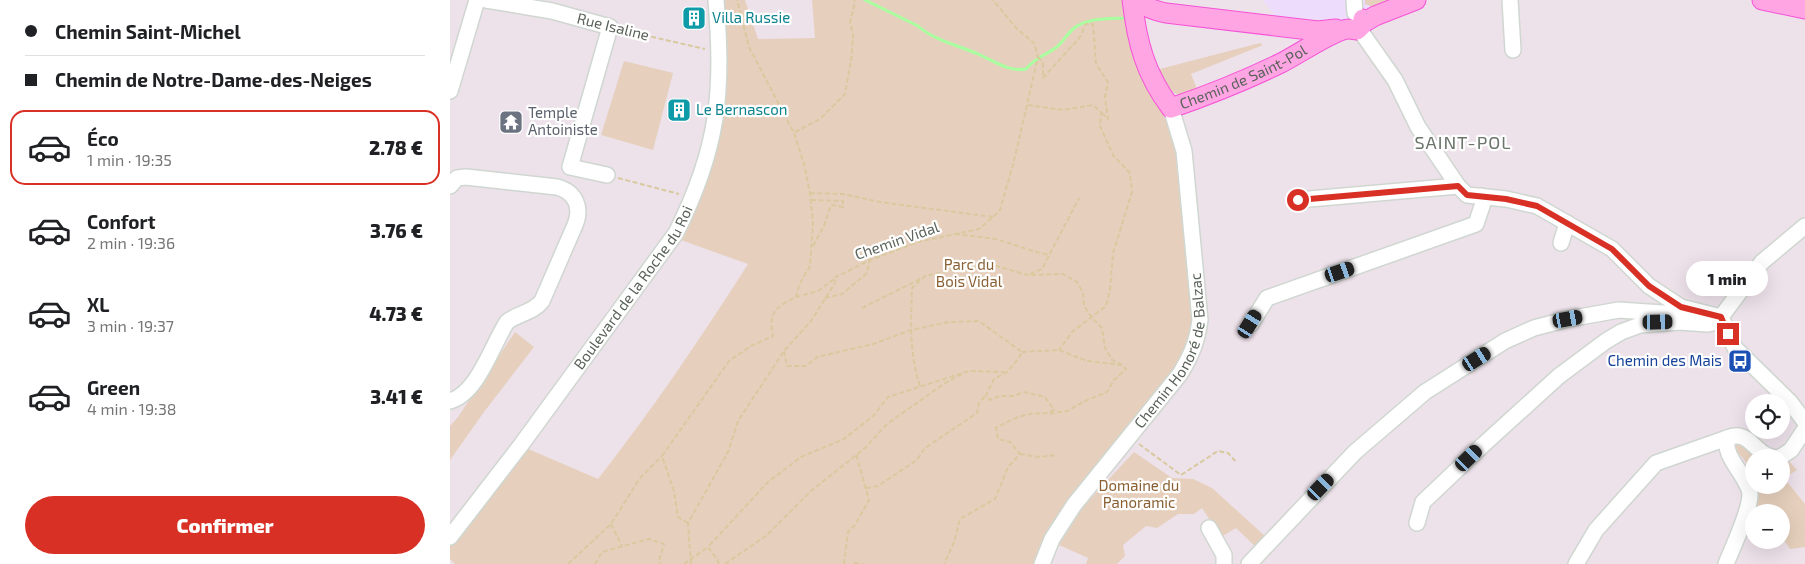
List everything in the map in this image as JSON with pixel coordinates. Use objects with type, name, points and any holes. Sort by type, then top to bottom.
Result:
[{"type":"main road","name":"Chemin de Saint-Pol","points":[[1132,0],[1135,27],[1141,52],[1152,78],[1166,101],[1205,96],[1282,63],[1352,23],[1416,0]]},
{"type":"main road","points":[[1138,0],[1139,3],[1152,10],[1166,13],[1318,31],[1352,23]]},
{"type":"main road","points":[[1762,0],[1805,9]]},
{"type":"street","points":[[450,91],[476,0]]},
{"type":"street","name":"Rue Isaline","points":[[486,0],[552,11],[610,27]]},
{"type":"street","name":"Boulevard de la Roche du Roi","points":[[450,537],[510,461],[676,233],[693,198],[716,118],[720,52],[716,0]]},
{"type":"street","points":[[1510,0],[1513,50]]},
{"type":"street","points":[[1352,23],[1395,80],[1418,127],[1458,186],[1467,195],[1506,199],[1537,206],[1612,249],[1649,286],[1681,307],[1721,317]]},
{"type":"street","points":[[606,175],[570,167],[610,27]]},
{"type":"street","name":"Chemin Honoré de Balzac","points":[[1042,564],[1052,539],[1074,505],[1185,366],[1198,340],[1200,320],[1184,151],[1166,101]]},
{"type":"street","points":[[450,186],[457,178],[466,177],[557,187],[566,190],[574,196],[579,212],[572,233],[542,301],[536,308],[514,317],[508,322],[472,384],[463,394],[450,401]]},
{"type":"street","points":[[1298,200],[1458,186]]},
{"type":"street","points":[[1250,324],[1267,298],[1476,224],[1483,203],[1481,196]]},
{"type":"street","points":[[1561,243],[1567,223]]},
{"type":"street","points":[[1417,523],[1423,502],[1488,440],[1560,376],[1606,341],[1621,332],[1640,325],[1679,322],[1708,324],[1716,322],[1762,262],[1805,226]]},
{"type":"street","points":[[1249,564],[1362,446],[1425,392],[1505,341],[1534,328],[1568,319],[1619,310],[1721,317]]},
{"type":"street","points":[[1721,317],[1735,348],[1790,402],[1805,422]]},
{"type":"street","points":[[1790,451],[1805,429]]},
{"type":"street","points":[[1576,564],[1596,530],[1656,463],[1735,434],[1742,436],[1757,449]]},
{"type":"street","points":[[1726,564],[1746,512],[1750,493],[1741,472],[1727,452],[1727,438]]},
{"type":"street","points":[[1209,528],[1224,555],[1224,564]]},
{"type":"path","points":[[737,0],[749,46],[794,133],[804,164],[810,193],[813,224],[810,266],[799,285],[796,297]]},
{"type":"path","points":[[794,133],[820,119],[845,94],[852,55],[853,33],[850,23],[854,0]]},
{"type":"path","points":[[993,0],[1017,29],[1034,43],[1038,57],[1043,63],[1043,78],[1080,37],[1086,24],[1093,24],[1096,64],[1108,82],[1105,96],[1108,119],[1093,105],[1063,110],[1028,105]]},
{"type":"path","name":"Rue Isaline","points":[[610,27],[708,49]]},
{"type":"path","name":"Chemin Vidal","points":[[662,456],[729,361],[752,346],[773,336],[770,322],[778,306],[796,297],[818,291],[834,278],[870,260],[918,242],[979,229],[1000,210],[1028,105],[1038,57]]},
{"type":"path","points":[[1059,350],[1072,332],[1106,306],[1110,290],[1113,253],[1132,192],[1130,173],[1113,155],[1100,126],[1101,112]]},
{"type":"path","points":[[606,175],[693,198]]},
{"type":"path","points":[[810,193],[843,194],[880,202],[992,217]]},
{"type":"path","points":[[1028,275],[1042,269],[1079,198]]},
{"type":"path","points":[[811,200],[843,200],[843,207],[830,205],[824,226],[811,249]]},
{"type":"path","points":[[952,234],[996,239],[1050,255]]},
{"type":"path","points":[[825,298],[842,294],[866,274],[870,260]]},
{"type":"path","points":[[862,308],[925,276],[961,268],[996,266],[1028,275],[1064,274],[1077,282],[1083,293],[1084,306],[1102,328],[1105,348],[1112,360],[1126,369],[1114,380],[1107,392],[1085,400],[1067,411],[1045,415],[1032,413],[1010,420],[996,428],[998,439],[1010,442],[1020,454],[1039,457],[1056,455]]},
{"type":"path","points":[[920,386],[913,365],[911,330],[912,288],[925,276]]},
{"type":"path","points":[[691,564],[688,523],[728,452],[738,421],[784,352],[811,320],[835,283],[834,278]]},
{"type":"path","points":[[784,352],[787,366],[806,366],[817,357],[873,344],[911,330],[949,322],[979,320],[1022,352],[1059,350],[1088,361],[1122,365]]},
{"type":"path","points":[[866,488],[878,486],[917,460],[925,448],[977,413],[979,403],[986,395],[994,378],[1007,372],[1022,352]]},
{"type":"path","points":[[684,564],[708,547],[768,482],[801,458],[844,439],[874,415],[888,397],[969,371],[1007,372]]},
{"type":"path","points":[[725,564],[767,535],[812,491],[864,448],[887,424],[945,383],[969,371]]},
{"type":"path","points":[[986,395],[990,400],[999,396],[1014,396],[1024,392],[1045,397],[1054,410],[1045,415]]},
{"type":"path","points":[[1129,437],[1181,475],[1218,450],[1228,453],[1237,463]]},
{"type":"path","points":[[844,564],[844,548],[848,532],[855,525],[869,500],[856,454]]},
{"type":"path","points":[[944,564],[954,542],[960,519],[995,499],[1008,467],[1020,454]]},
{"type":"path","points":[[568,564],[611,524],[640,478],[662,456],[674,490],[678,517],[688,523]]},
{"type":"path","points":[[611,524],[622,546]]},
{"type":"path","points":[[595,564],[602,552],[649,539],[664,544],[659,561],[660,564]]},
{"type":"path","points":[[708,547],[719,564]]},
{"type":"path","points":[[854,564],[855,562],[863,564]]},
{"type":"shaded area","points":[[1263,0],[1391,0],[1342,20],[1277,18]]},
{"type":"green space","name":"Parc du Bois Vidal","points":[[721,0],[745,0],[758,39],[815,38],[812,0],[1129,0],[1175,130],[1193,326],[1189,349],[1035,564],[455,564],[450,559],[450,546],[484,505],[526,448],[598,479],[676,373],[748,264],[678,239],[689,221],[707,182],[724,119],[726,56]]},
{"type":"green space","points":[[1365,0],[1391,0],[1373,7],[1365,4]]},
{"type":"green space","points":[[1260,43],[1263,45],[1191,74],[1199,94],[1183,95],[1172,92],[1156,70]]},
{"type":"green space","points":[[624,61],[673,73],[653,150],[601,135]]},
{"type":"green space","points":[[515,332],[534,347],[450,460],[450,426]]},
{"type":"green space","points":[[1736,444],[1742,444],[1747,449],[1745,449],[1745,461],[1744,459],[1735,450]]},
{"type":"green space","name":"Domaine du Panoramic","points":[[1134,452],[1172,478],[1193,479],[1212,488],[1266,537],[1258,549],[1236,528],[1221,537],[1202,508],[1194,514],[1178,514],[1157,528],[1146,526],[1123,545],[1125,556],[1117,564],[1086,564],[1088,558],[1059,545],[1083,507]]},
{"type":"green space","points":[[1790,462],[1797,470],[1790,474]]},
{"type":"green space","points":[[1790,485],[1805,504],[1805,547],[1790,549],[1790,504],[1757,504],[1758,494],[1790,494]]},
{"type":"waterway","points":[[865,0],[918,26],[939,39],[1001,65],[1019,70],[1026,69],[1036,60],[1057,47],[1071,31],[1085,22],[1099,19],[1129,18]]},
{"type":"place","name":"Villa Russie","points":[[694,18]]},
{"type":"place","name":"Le Bernascon","points":[[679,110]]},
{"type":"place","name":"Temple Antoiniste","points":[[511,122]]},
{"type":"place","name":"Chemin des Mais","points":[[1740,361]]},
{"type":"district","name":"SAINT-POL","points":[[1463,143]]},
{"type":"route","points":[[1298,200],[1458,186],[1467,195],[1506,199],[1537,206],[1612,249],[1649,286],[1681,307],[1721,317],[1728,334]]}]
